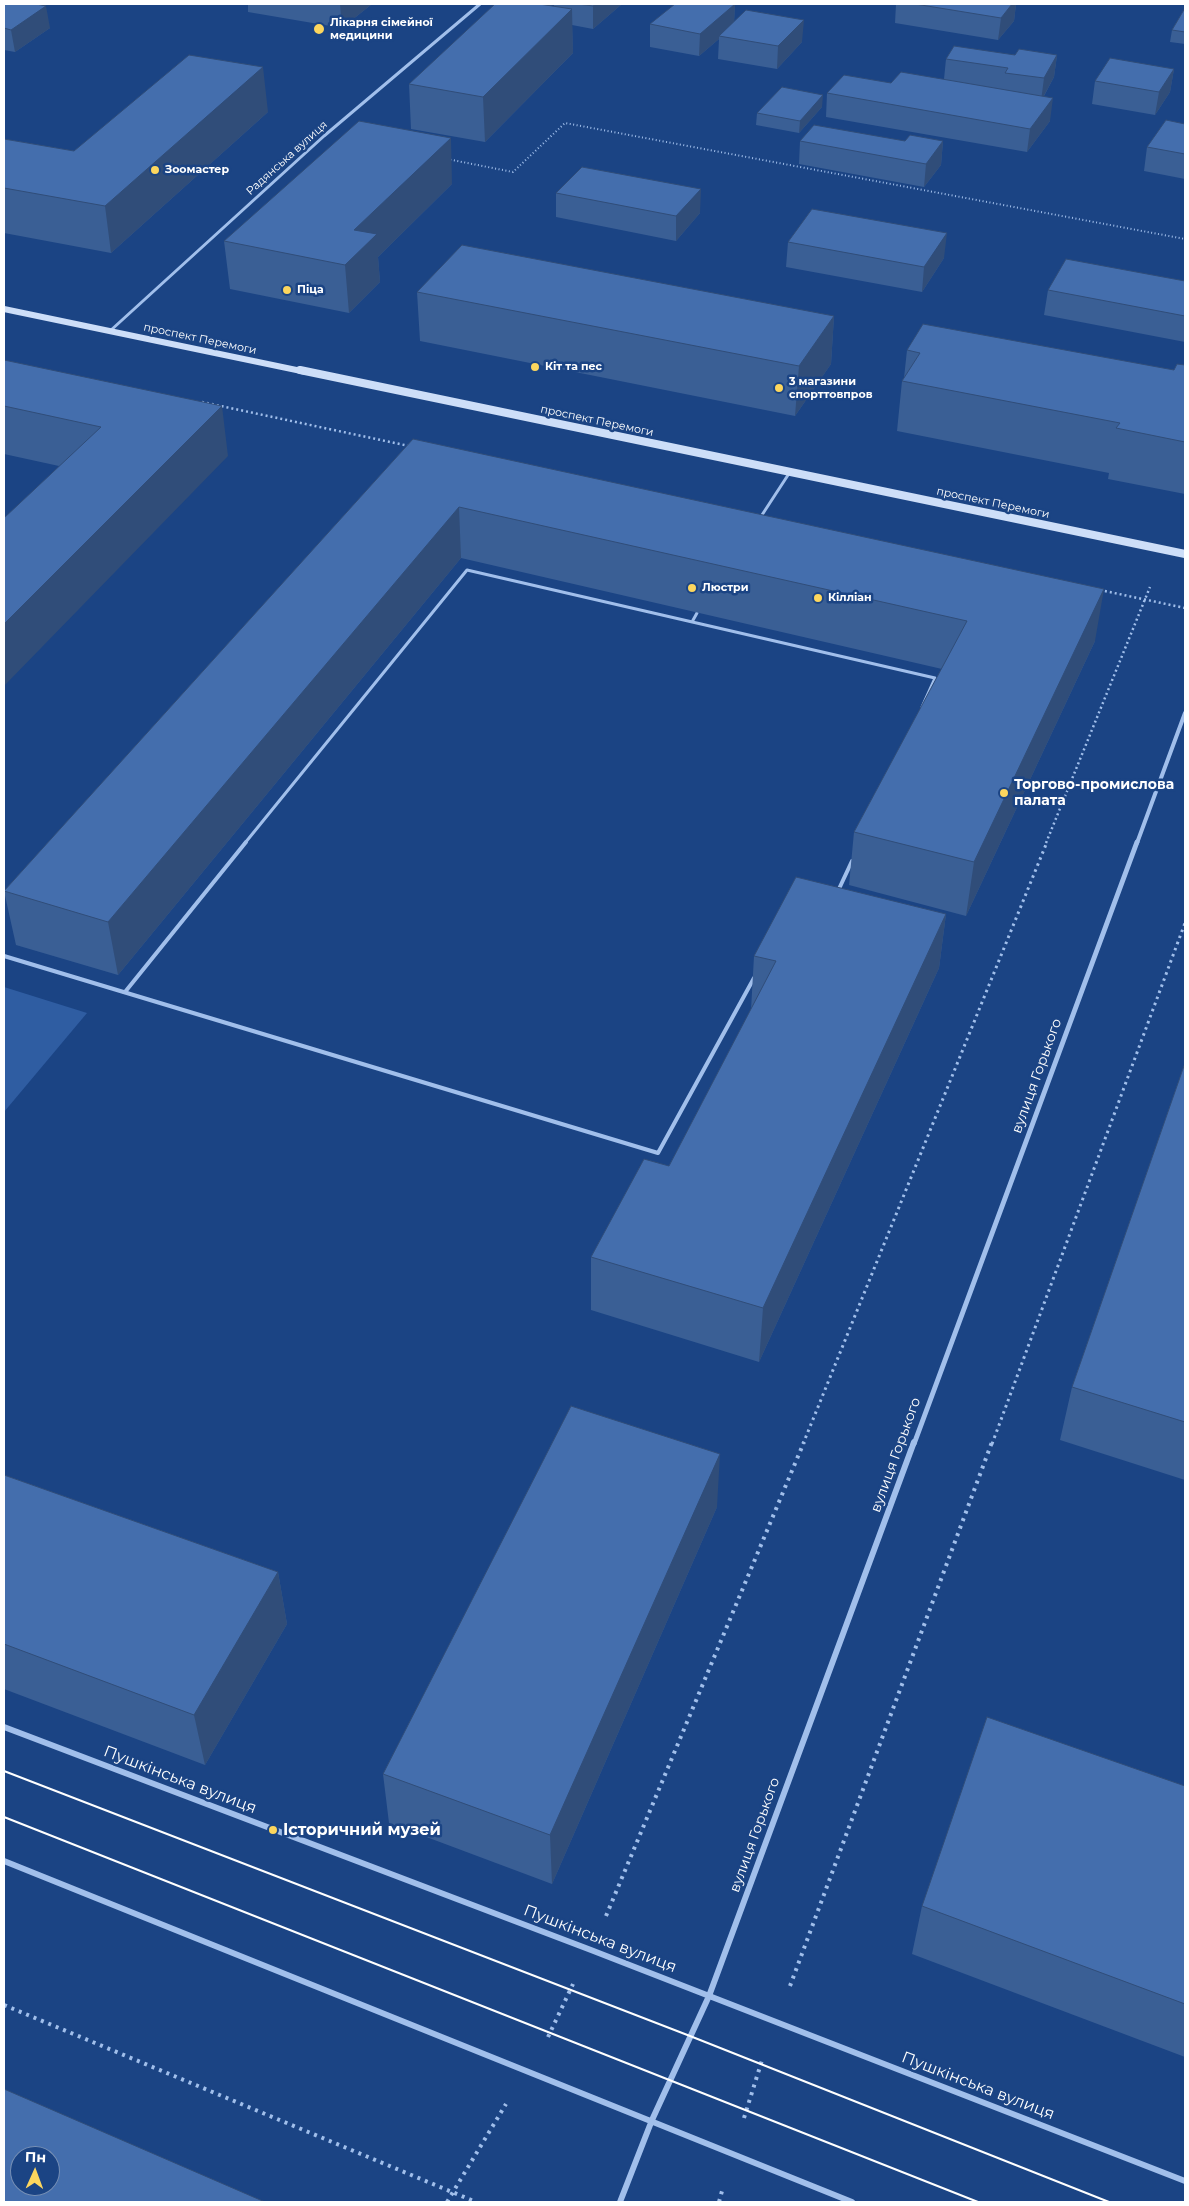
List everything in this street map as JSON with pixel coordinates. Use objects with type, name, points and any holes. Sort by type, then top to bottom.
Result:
[{"type":"main road","name":"проспект Перемоги","points":[[4,310],[1185,554]]},
{"type":"street","name":"Радянська вулиця","points":[[110,331],[324,136],[480,4]]},
{"type":"street","name":"вулиця Горького","points":[[620,2202],[652,2120],[709,1996],[1185,713]]},
{"type":"street","name":"Пушкінська вулиця","points":[[4,1727],[591,1950],[1185,2181]]},
{"type":"street","points":[[4,1861],[852,2202]]},
{"type":"lane","points":[[759,519],[790,472]]},
{"type":"lane","points":[[125,992],[467,570],[935,678],[918,714]]},
{"type":"lane","points":[[692,622],[697,613]]},
{"type":"lane","points":[[837,895],[853,859]]},
{"type":"lane","points":[[4,956],[658,1153],[757,972]]},
{"type":"path","points":[[447,159],[513,172],[565,122],[1185,239]]},
{"type":"path","points":[[198,401],[411,446]]},
{"type":"path","points":[[447,2202],[551,2033],[591,1950],[815,1416],[1165,550]]},
{"type":"path","points":[[1097,590],[1185,608]]},
{"type":"path","points":[[719,2202],[735,2154],[746,2109],[777,2022],[1185,923]]},
{"type":"path","points":[[4,2004],[476,2202]]},
{"type":"shaded area","points":[[4,987],[87,1013],[4,1112]]},
{"type":"building","points":[[4,4],[36,4],[46,6],[11,30],[4,28]]},
{"type":"building","points":[[495,4],[539,4],[572,9],[483,97],[409,84]]},
{"type":"building","points":[[578,4],[596,4],[593,6]]},
{"type":"building","points":[[675,4],[735,4],[700,34],[650,24]]},
{"type":"building","points":[[915,4],[1012,4],[1001,18]]},
{"type":"building","points":[[1185,8],[1185,32],[1172,30]]},
{"type":"building","points":[[746,10],[804,20],[778,46],[719,36]]},
{"type":"building","points":[[954,46],[1015,55],[1019,49],[1057,55],[1044,78],[1005,73],[1008,68],[946,59]]},
{"type":"building","points":[[189,55],[263,67],[105,206],[4,188],[4,139],[74,151]]},
{"type":"building","points":[[1110,58],[1174,69],[1159,92],[1095,81]]},
{"type":"building","points":[[901,72],[1053,98],[1030,129],[827,93],[844,75],[891,83]]},
{"type":"building","points":[[782,87],[823,95],[800,121],[757,113]]},
{"type":"building","points":[[1166,120],[1185,124],[1185,154],[1147,147]]},
{"type":"building","points":[[359,121],[451,138],[354,230],[377,234],[345,265],[224,241]]},
{"type":"building","points":[[814,125],[905,141],[910,135],[943,141],[926,164],[800,141]]},
{"type":"building","points":[[582,167],[701,189],[676,216],[556,193]]},
{"type":"building","points":[[812,209],[947,233],[924,267],[788,242]]},
{"type":"building","points":[[462,245],[834,316],[799,366],[417,292]]},
{"type":"building","points":[[1066,259],[1185,281],[1185,316],[1048,290]]},
{"type":"building","points":[[923,324],[1174,370],[1177,364],[1185,365],[1185,442],[1116,428],[1120,423],[902,381],[920,353],[907,350]]},
{"type":"building","points":[[4,360],[222,406],[4,624],[4,518],[101,427],[4,406]]},
{"type":"building","points":[[413,439],[1104,589],[974,862],[854,832],[967,621],[459,507],[108,922],[4,891]]},
{"type":"building","points":[[796,877],[946,914],[763,1308],[591,1257],[644,1159],[669,1166],[776,961],[754,956]]},
{"type":"building","points":[[1185,1063],[1185,1422],[1072,1387]]},
{"type":"building","points":[[571,1406],[720,1454],[550,1835],[383,1774]]},
{"type":"building","points":[[4,1475],[278,1572],[194,1715],[4,1644]]},
{"type":"building","points":[[987,1717],[1185,1786],[1185,2004],[922,1906]]},
{"type":"building","points":[[4,2089],[265,2202],[4,2202]]},
{"type":"tram line","points":[[4,1771],[690,2036],[1109,2202]]},
{"type":"tram line","points":[[4,1817],[978,2202]]},
{"type":"place","name":"Лікарня сімейної медицини","points":[[319,29]]},
{"type":"place","name":"Зоомастер","points":[[155,170]]},
{"type":"place","name":"Піца","points":[[287,290]]},
{"type":"place","name":"Кіт та пес","points":[[535,367]]},
{"type":"place","name":"3 магазини спорттовпров","points":[[779,388]]},
{"type":"place","name":"Люстри","points":[[692,588]]},
{"type":"place","name":"Кілліан","points":[[818,598]]},
{"type":"place","name":"Торгово-промислова палата","points":[[1004,793]]},
{"type":"place","name":"Історичний музей","points":[[273,1830]]}]
